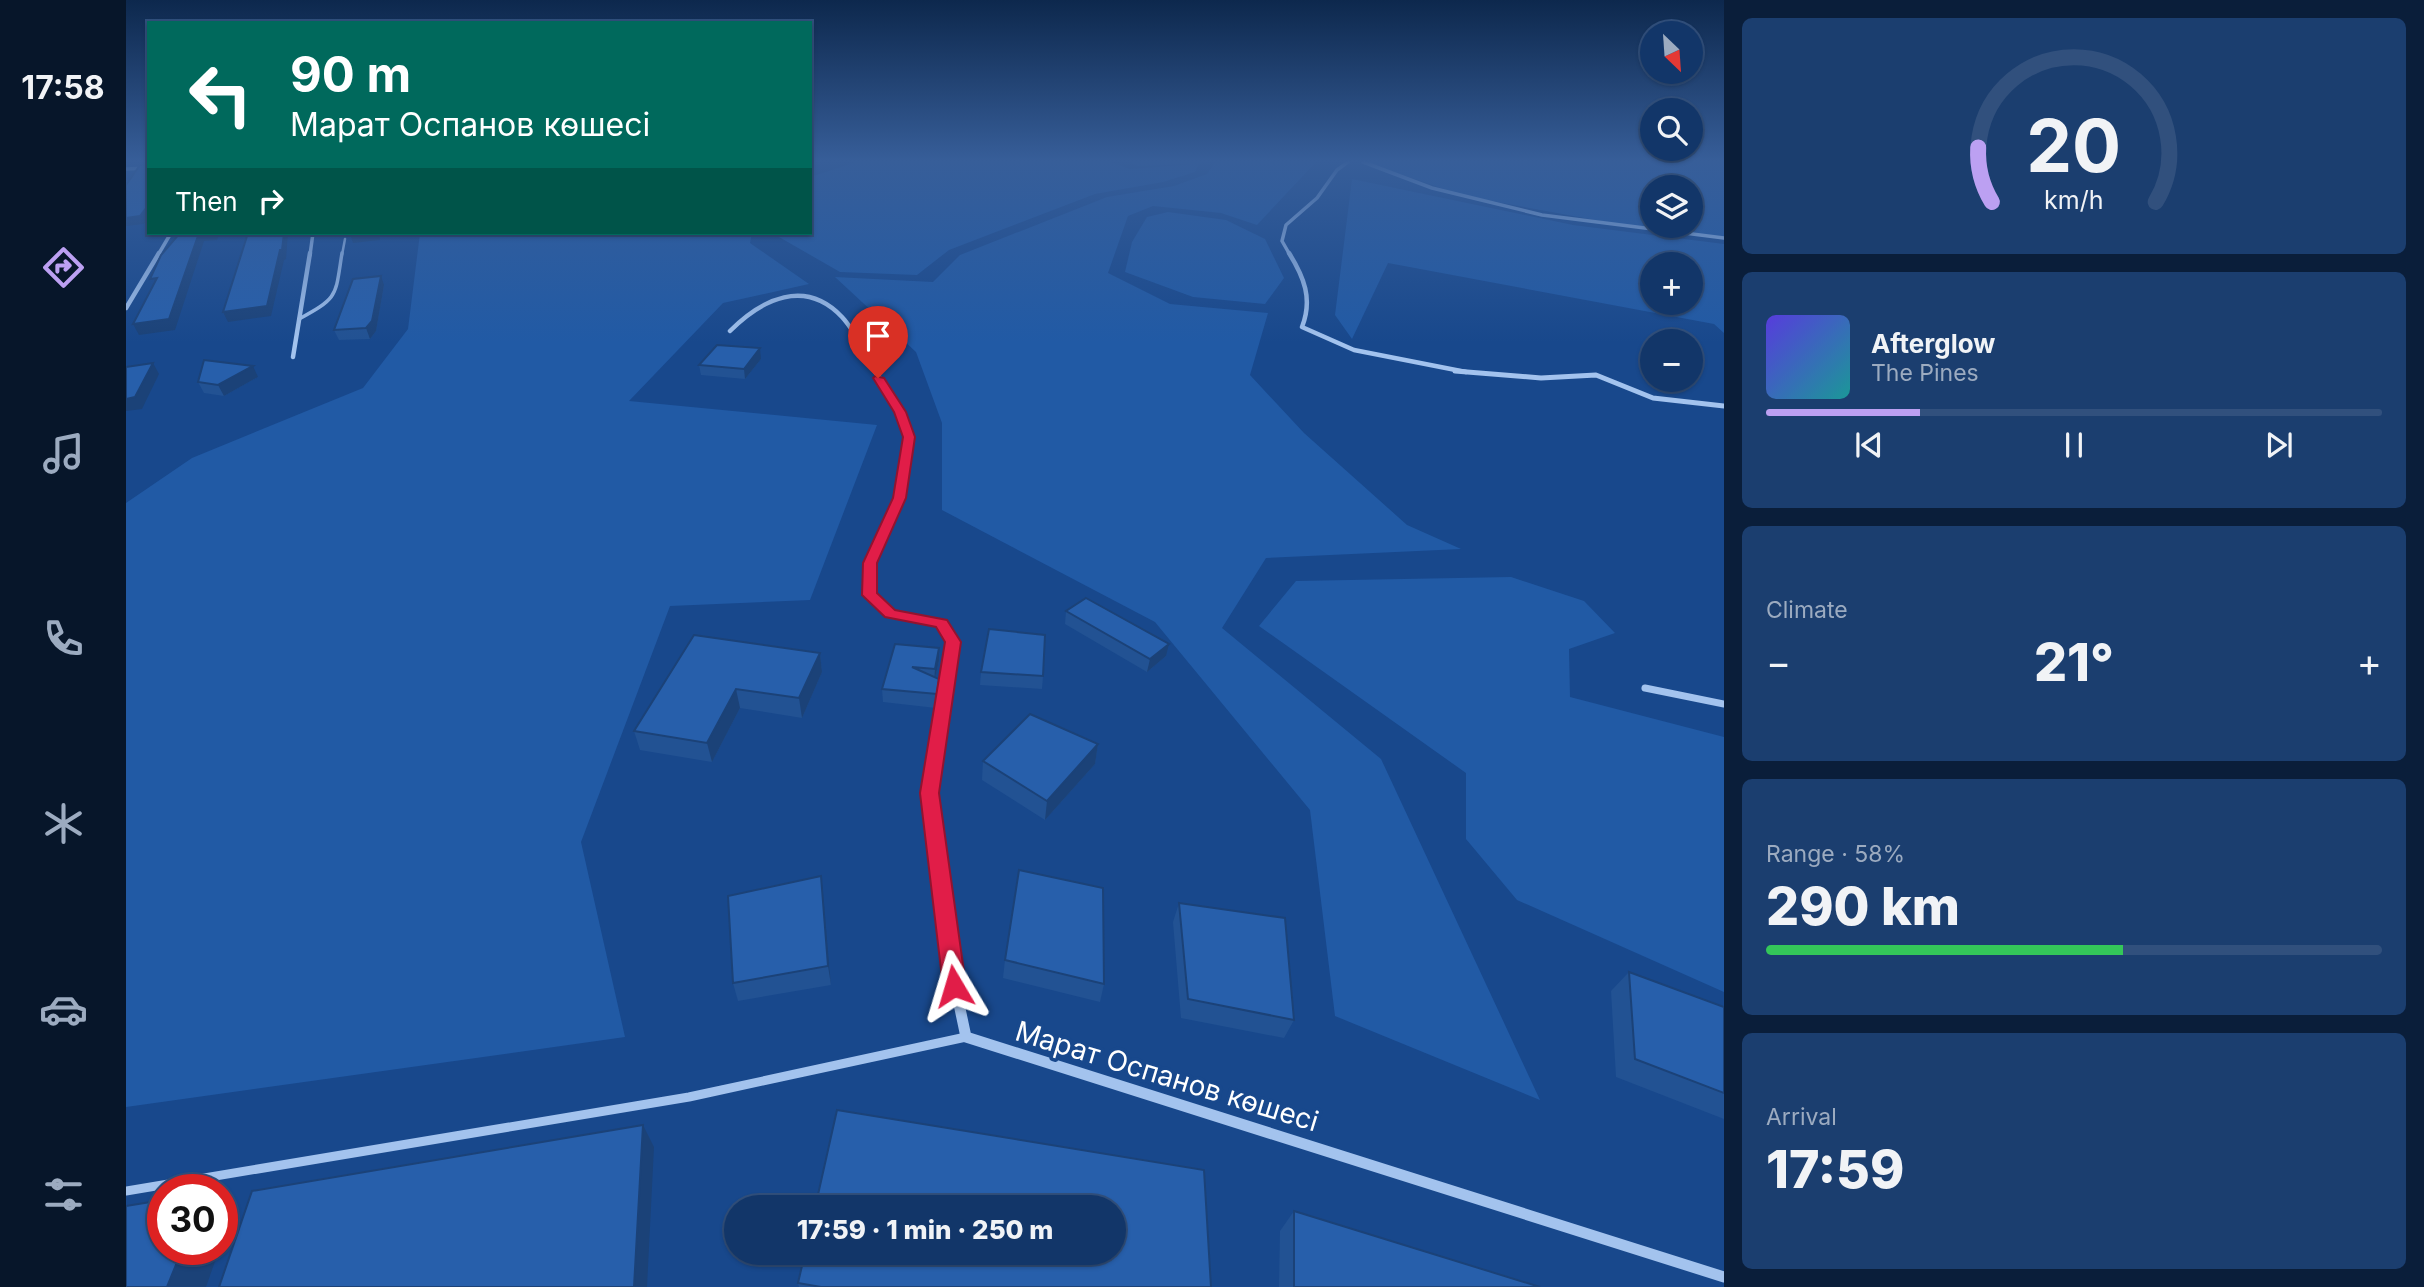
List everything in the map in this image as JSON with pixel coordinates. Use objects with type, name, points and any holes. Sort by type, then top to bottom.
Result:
[{"type":"street","points":[[1289,222],[1282,241],[1301,272],[1309,294],[1308,317],[1303,327],[1354,349],[1413,364],[1490,376],[1541,378],[1596,374],[1653,398],[1724,406]]},
{"type":"street","points":[[1598,222],[1724,238]]},
{"type":"street","points":[[126,308],[170,235]]},
{"type":"street","points":[[293,357],[313,235]]},
{"type":"street","points":[[730,331],[750,311],[769,300],[788,296],[809,298],[831,307],[844,319],[900,412],[909,437],[899,498],[870,563],[870,595],[890,614],[942,624],[953,642],[930,793],[954,986],[966,1037]]},
{"type":"street","points":[[1645,688],[1724,704]]},
{"type":"street","name":"Марат Оспанов көшесі","points":[[966,1037],[1724,1277]]},
{"type":"lane","points":[[299,319],[329,302],[335,294],[345,239]]},
{"type":"lane","points":[[126,1191],[689,1097],[966,1037]]},
{"type":"shaded area","points":[[812,222],[1022,222],[949,250],[917,275],[840,272],[775,235],[812,235]]},
{"type":"shaded area","points":[[1043,222],[1126,222],[1108,273],[1170,304],[1268,313],[1250,375],[1304,433],[1407,525],[1461,549],[1266,558],[1222,628],[1381,759],[1540,1100],[1335,1016],[1310,810],[1155,622],[942,510],[942,423],[916,352],[835,277],[933,282],[960,255]]},
{"type":"shaded area","points":[[1144,222],[1230,222],[1265,239],[1284,278],[1265,304],[1193,297],[1125,272],[1132,242]]},
{"type":"shaded area","points":[[1347,222],[1559,222],[1640,233],[1640,238],[1676,238],[1724,244],[1724,333],[1714,324],[1666,315],[1703,315],[1703,252],[1640,252],[1640,310],[1388,263],[1352,339],[1335,315]]},
{"type":"shaded area","points":[[1606,222],[1640,222],[1640,226]]},
{"type":"shaded area","points":[[1703,222],[1724,222],[1724,237],[1703,234]]},
{"type":"shaded area","points":[[420,235],[752,235],[750,243],[809,284],[723,303],[629,401],[877,425],[810,600],[670,606],[581,842],[625,1037],[126,1107],[126,503],[192,458],[363,388],[408,329]]},
{"type":"shaded area","points":[[1511,577],[1584,601],[1615,633],[1569,649],[1570,697],[1724,737],[1724,992],[1517,900],[1466,839],[1466,773],[1259,626],[1296,581]]},
{"type":"building","points":[[178,235],[198,235],[169,319],[133,324],[157,278],[150,279],[161,255]]},
{"type":"building","points":[[247,235],[284,235],[267,306],[223,312]]},
{"type":"building","points":[[381,276],[372,321],[366,328],[334,330],[353,279]]},
{"type":"building","points":[[717,345],[760,348],[744,369],[699,365]]},
{"type":"building","points":[[204,360],[253,366],[218,385],[198,382]]},
{"type":"building","points":[[153,363],[135,397],[126,399],[126,367]]},
{"type":"building","points":[[1086,598],[1169,644],[1150,659],[1066,611]]},
{"type":"building","points":[[989,629],[1045,635],[1043,676],[981,672]]},
{"type":"building","points":[[694,635],[820,653],[799,698],[736,689],[707,743],[634,731]]},
{"type":"building","points":[[895,644],[939,648],[935,669],[912,667],[939,679],[937,694],[882,689]]},
{"type":"building","points":[[1030,714],[1098,744],[1047,801],[983,761]]},
{"type":"building","points":[[1019,870],[1103,888],[1104,984],[1005,960]]},
{"type":"building","points":[[821,876],[828,966],[733,983],[728,896]]},
{"type":"building","points":[[1179,903],[1285,918],[1294,1020],[1188,999]]},
{"type":"building","points":[[1629,972],[1724,1007],[1724,1093],[1635,1059]]},
{"type":"building","points":[[837,1110],[1204,1170],[1211,1287],[821,1287],[798,1283],[802,1265],[1126,1265],[1126,1195],[818,1195]]},
{"type":"building","points":[[643,1125],[634,1287],[219,1287],[227,1265],[238,1265],[238,1232],[252,1191]]},
{"type":"building","points":[[147,1203],[147,1265],[176,1265],[167,1287],[126,1287],[126,1206]]},
{"type":"building","points":[[1294,1211],[1540,1287],[1294,1287]]},
{"type":"route","points":[[878,378],[900,412],[909,437],[899,498],[870,563],[870,595],[890,614],[942,624],[953,642],[930,793],[954,986]]}]
